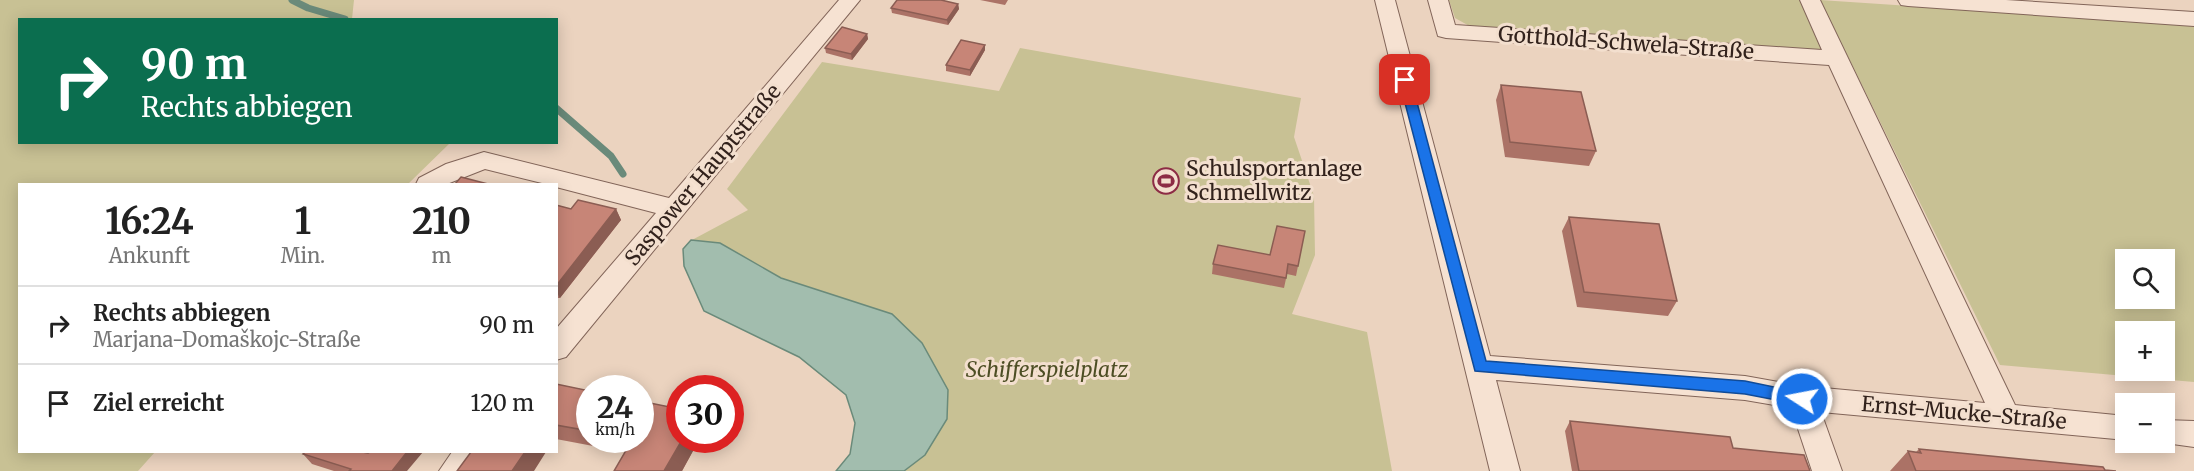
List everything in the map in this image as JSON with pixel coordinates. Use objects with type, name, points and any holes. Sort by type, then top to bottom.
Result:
[{"type":"street","name":"Saspower Hauptstraße","points":[[558,347],[850,0]]},
{"type":"street","points":[[1385,0],[1505,471]]},
{"type":"street","name":"Gotthold-Schwela-Straße","points":[[1438,0],[1446,31],[1837,58]]},
{"type":"street","points":[[1810,0],[2006,417]]},
{"type":"street","points":[[1908,0],[2194,19]]},
{"type":"street","points":[[430,183],[455,170],[484,160],[675,209]]},
{"type":"street","name":"Ernst-Mucke-Straße","points":[[1480,367],[1745,388],[1802,399],[2115,427]]},
{"type":"street","points":[[1802,399],[1827,471]]},
{"type":"street","points":[[2175,433],[2194,434]]},
{"type":"street","points":[[454,471],[470,453]]},
{"type":"green space","points":[[0,0],[354,0],[352,18],[18,18],[18,144],[449,144],[409,183],[18,183],[18,453],[154,453],[138,471],[0,471]]},
{"type":"green space","points":[[1449,0],[1800,0],[1824,52],[1473,28],[1455,18]]},
{"type":"green space","points":[[1820,0],[2194,25],[2194,382],[2175,380],[2175,321],[2115,321],[2115,375],[2000,365]]},
{"type":"green space","name":"Schifferspielplatz","points":[[1020,48],[1301,98],[1294,137],[1314,196],[1315,255],[1292,314],[1367,332],[1392,471],[904,471],[925,455],[892,314],[781,278],[720,243],[692,240],[748,210],[727,189],[822,62],[999,91]]},
{"type":"shaded area","points":[[691,240],[720,243],[781,278],[892,314],[922,343],[948,390],[947,419],[925,455],[904,471],[836,471],[850,454],[855,423],[846,395],[799,357],[704,311],[684,266],[683,249]]},
{"type":"building","points":[[897,0],[941,0],[958,4],[947,20],[891,8]]},
{"type":"building","points":[[842,27],[867,34],[851,54],[825,48]]},
{"type":"building","points":[[961,40],[985,45],[970,70],[946,65]]},
{"type":"building","points":[[1501,85],[1581,92],[1596,151],[1510,142]]},
{"type":"building","points":[[461,177],[484,183],[456,183]]},
{"type":"building","points":[[578,200],[616,209],[558,283],[558,206],[571,209]]},
{"type":"building","points":[[1569,217],[1659,224],[1677,301],[1584,292]]},
{"type":"building","points":[[1277,226],[1305,231],[1298,266],[1288,264],[1286,278],[1213,264],[1218,245],[1270,255]]},
{"type":"building","points":[[558,384],[576,388],[576,429],[558,425]]},
{"type":"building","points":[[654,404],[666,406],[666,453],[674,453],[664,471],[614,471],[624,453],[654,453]]},
{"type":"building","points":[[1570,421],[1730,437],[1733,448],[1804,455],[1810,471],[1579,471]]},
{"type":"building","points":[[1919,449],[2103,467],[2105,470],[2116,471],[1916,471],[1908,451],[1921,453]]},
{"type":"building","points":[[406,453],[392,471],[349,471],[351,469],[303,454]]},
{"type":"building","points":[[470,453],[524,453],[512,471],[457,471]]},
{"type":"waterway","points":[[292,0],[308,8],[342,18]]},
{"type":"waterway","points":[[558,110],[611,156],[623,174]]},
{"type":"place","name":"Schulsportanlage Schmellwitz","points":[[1166,181]]},
{"type":"route","points":[[1405,80],[1480,367],[1745,388],[1802,399]]}]
